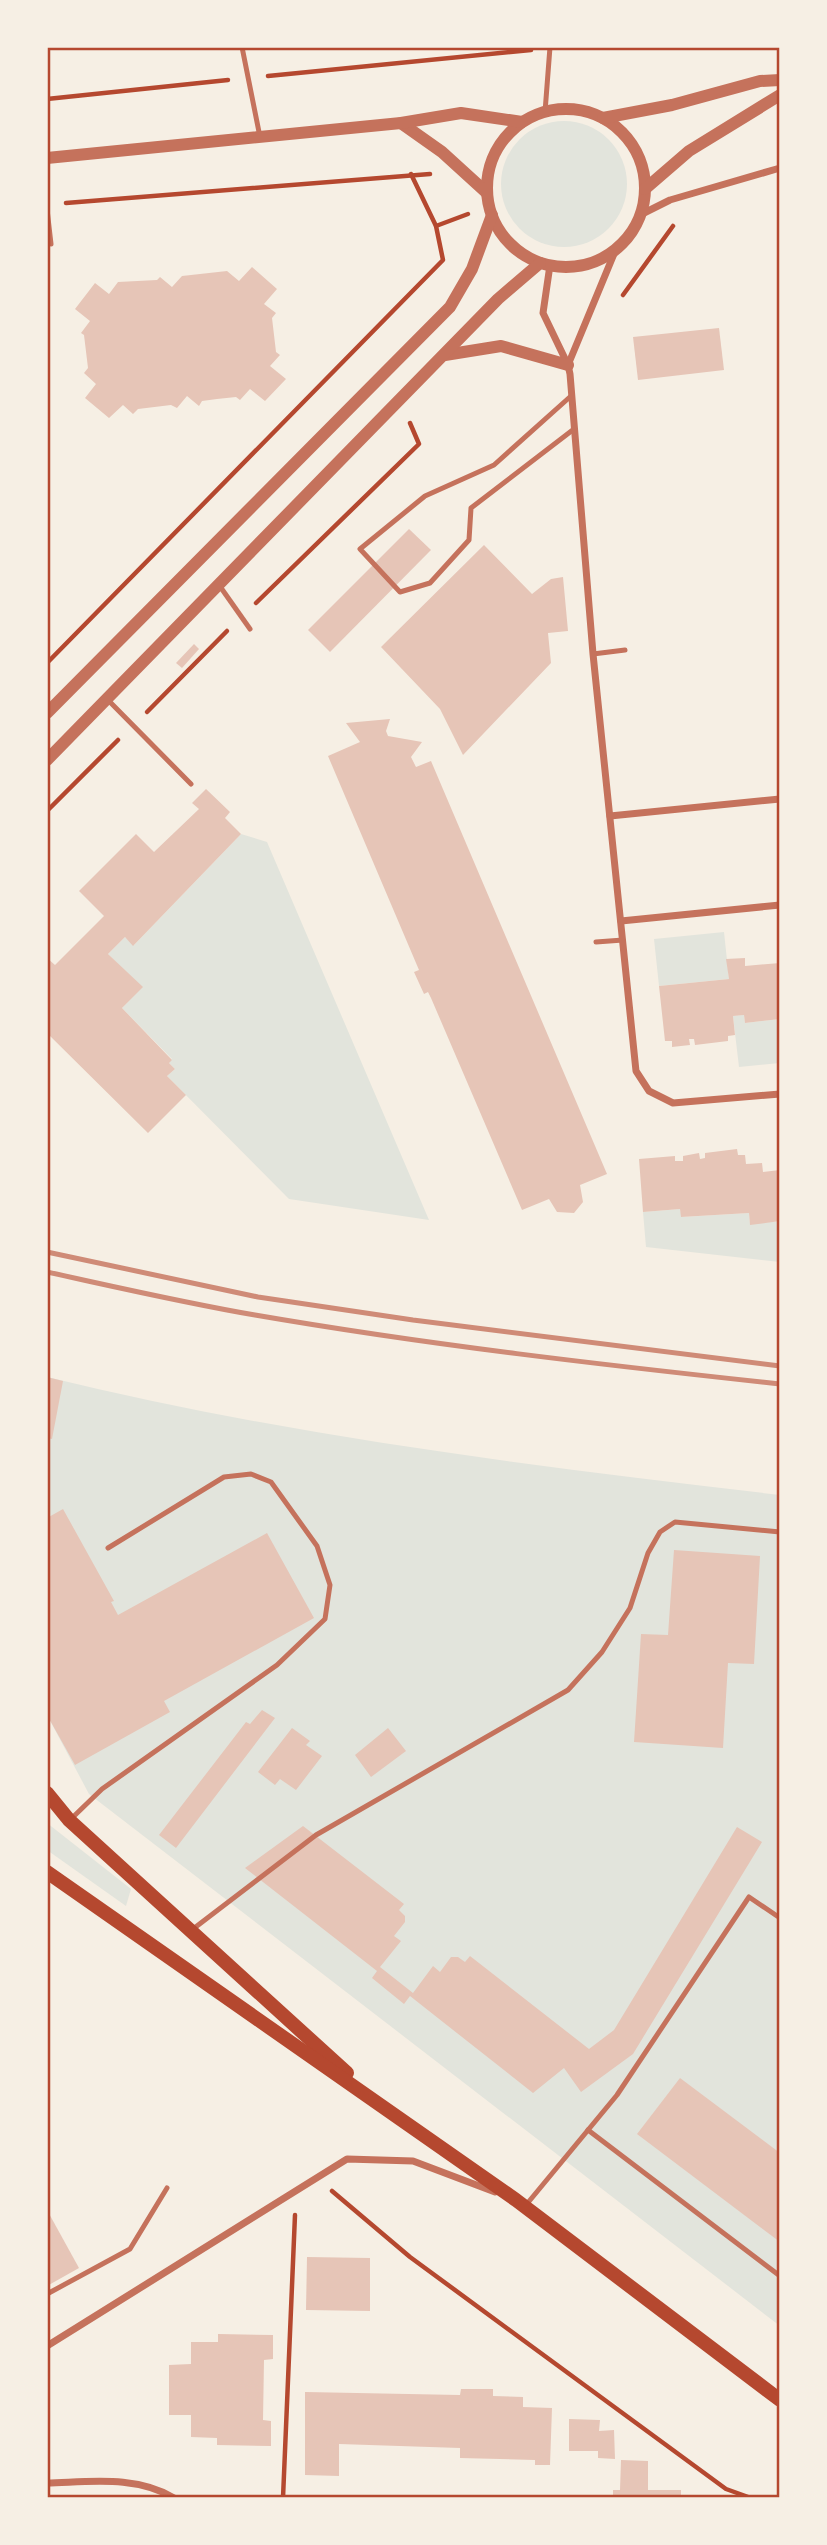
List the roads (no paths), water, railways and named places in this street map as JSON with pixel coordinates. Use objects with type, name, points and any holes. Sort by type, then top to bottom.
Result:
[{"type":"main road","points":[[47,1793],[69,1820],[385,2107]]},
{"type":"main road","points":[[47,1872],[520,2203],[780,2400]]},
{"type":"street","points":[[603,118],[672,105],[760,81],[780,80]]},
{"type":"street","points":[[645,189],[689,151],[780,95]]},
{"type":"street","points":[[585,111],[603,118],[626,136],[644,174],[645,189],[640,215],[631,234],[616,249],[592,262],[564,267],[545,264],[511,244],[492,215],[487,193],[488,177],[499,146],[522,122],[545,112],[585,111]]},
{"type":"street","points":[[47,158],[401,123],[461,114],[522,122]]},
{"type":"street","points":[[401,123],[442,152],[487,193]]},
{"type":"street","points":[[640,215],[670,200],[780,168]]},
{"type":"street","points":[[47,713],[450,307],[472,269],[492,215]]},
{"type":"street","points":[[568,365],[616,249]]},
{"type":"street","points":[[47,760],[498,299],[545,264]]},
{"type":"street","points":[[545,264],[544,313],[568,365],[593,654],[636,1071],[649,1091],[673,1103],[780,1094]]},
{"type":"street","points":[[444,355],[501,346],[568,365]]},
{"type":"street","points":[[610,816],[780,799]]},
{"type":"street","points":[[621,921],[780,905]]},
{"type":"street","points":[[47,2346],[348,2159],[413,2161],[520,2203]]},
{"type":"street","points":[[47,2483],[131,2482],[159,2489],[174,2498]]},
{"type":"lane","points":[[243,47],[260,137]]},
{"type":"lane","points":[[545,112],[550,48]]},
{"type":"lane","points":[[47,209],[51,244]]},
{"type":"lane","points":[[571,396],[494,465],[425,496],[360,549],[400,592],[430,583],[469,540],[471,508],[574,429]]},
{"type":"lane","points":[[219,585],[250,629]]},
{"type":"lane","points":[[593,654],[625,650]]},
{"type":"lane","points":[[107,699],[191,784]]},
{"type":"lane","points":[[597,942],[623,940]]},
{"type":"lane","points":[[69,1820],[102,1789],[277,1665],[324,1619],[330,1585],[317,1546],[271,1482],[251,1474],[224,1477],[108,1548]]},
{"type":"lane","points":[[191,1931],[316,1835],[568,1690],[603,1652],[630,1608],[648,1553],[660,1532],[667,1527],[675,1522],[780,1532]]},
{"type":"lane","points":[[520,2203],[617,2095],[749,1897],[780,1918]]},
{"type":"lane","points":[[588,2130],[780,2276]]},
{"type":"lane","points":[[47,2294],[130,2249],[167,2188]]},
{"type":"railway","points":[[47,1252],[258,1297],[413,1320],[780,1366]]},
{"type":"railway","points":[[47,1272],[203,1305],[320,1326],[517,1354],[780,1384]]}]
